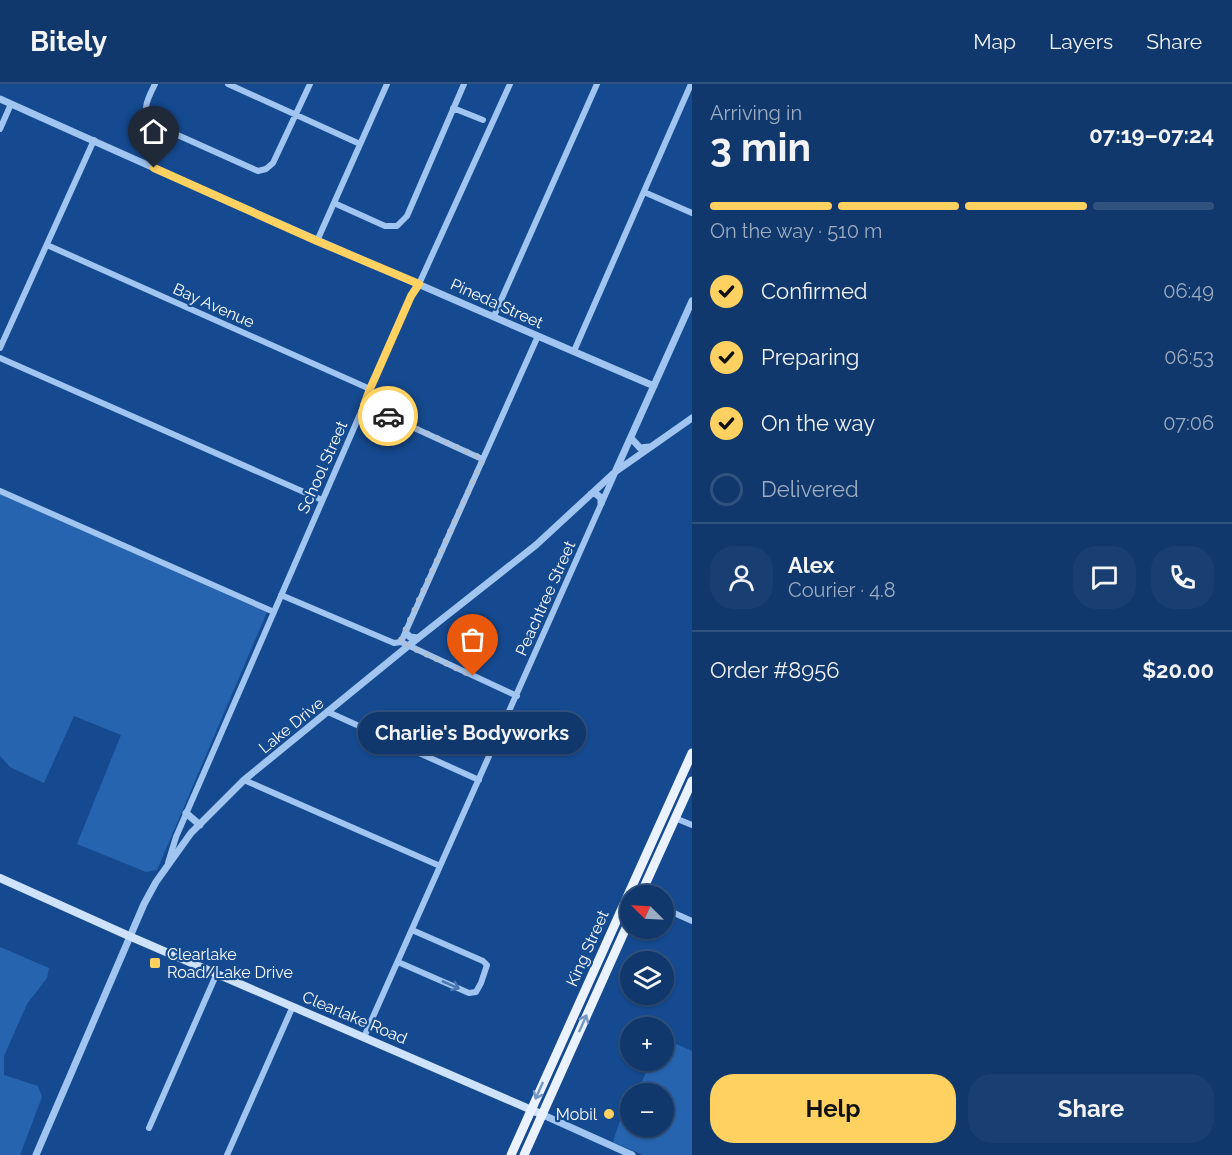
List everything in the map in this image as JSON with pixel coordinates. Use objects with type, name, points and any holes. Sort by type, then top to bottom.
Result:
[{"type":"main road","name":"King Street","points":[[512,1155],[692,753]]},
{"type":"main road","points":[[675,818],[672,812],[692,764]]},
{"type":"main road","points":[[645,885],[692,781]]},
{"type":"main road","points":[[639,885],[666,825],[665,813]]},
{"type":"main road","name":"Clearlake Road","points":[[0,878],[541,1114]]},
{"type":"main road","name":"King Street","points":[[524,1155],[621,939]]},
{"type":"street","points":[[155,84],[145,105],[147,118],[153,124],[258,171],[266,169],[273,163],[310,84]]},
{"type":"street","points":[[317,241],[387,84]]},
{"type":"street","points":[[334,204],[385,226],[398,226],[407,216],[464,84]]},
{"type":"street","name":"School Street","points":[[167,865],[186,813],[370,389],[510,84]]},
{"type":"street","points":[[494,316],[597,84]]},
{"type":"street","points":[[574,351],[692,84]]},
{"type":"street","points":[[231,85],[360,144]]},
{"type":"street","name":"Pineda Street","points":[[0,99],[317,241],[654,386]]},
{"type":"street","points":[[0,129],[11,104]]},
{"type":"street","points":[[453,108],[483,120]]},
{"type":"street","points":[[0,348],[94,140]]},
{"type":"street","points":[[644,192],[692,213]]},
{"type":"street","name":"Bay Avenue","points":[[47,245],[370,389]]},
{"type":"street","name":"Peachtree Street","points":[[364,1037],[692,301]]},
{"type":"street","points":[[400,642],[538,336]]},
{"type":"street","points":[[0,358],[322,500]]},
{"type":"street","points":[[364,405],[483,459]]},
{"type":"street","name":"Lake Drive","points":[[36,1155],[150,891],[167,865],[200,825],[244,780],[536,545],[615,472],[692,418]]},
{"type":"street","points":[[630,438],[640,448],[650,447]]},
{"type":"street","points":[[0,491],[274,612]]},
{"type":"street","points":[[591,494],[598,495],[601,503]]},
{"type":"street","points":[[281,595],[394,643],[400,642],[517,696]]},
{"type":"street","points":[[406,633],[410,637],[418,638]]},
{"type":"street","points":[[328,712],[479,780]]},
{"type":"street","points":[[244,780],[440,866]]},
{"type":"street","points":[[186,813],[200,825]]},
{"type":"street","points":[[675,818],[692,825]]},
{"type":"street","points":[[674,913],[692,921]]},
{"type":"street","points":[[398,962],[469,993],[476,992],[482,983],[487,965],[483,961],[412,930]]},
{"type":"street","points":[[149,1128],[217,974]]},
{"type":"street","points":[[227,1155],[293,1006]]},
{"type":"street","name":"Clearlake Road","points":[[541,1114],[632,1155]]},
{"type":"shaded area","points":[[0,494],[267,612],[157,870],[146,872],[77,844],[121,735],[74,716],[44,783],[10,767],[0,756]]},
{"type":"shaded area","points":[[0,947],[49,968],[47,978],[27,1004],[4,1056],[4,1075],[38,1086],[42,1097],[20,1155],[0,1155]]},
{"type":"shaded area","points":[[674,1043],[692,1051],[692,1155],[643,1155],[613,1142],[620,1120],[620,1137],[674,1137],[674,1083],[641,1083],[647,1071],[674,1071]]},
{"type":"way so far","points":[[388,416],[483,459],[400,642],[473,676]]},
{"type":"place","name":"Charlie's Bodyworks","points":[[473,676]]},
{"type":"place","name":"Clearlake Road/Lake Drive","points":[[155,963]]},
{"type":"place","name":"Mobil","points":[[609,1114]]},
{"type":"route","points":[[154,168],[419,284],[411,296],[364,405],[388,416]]}]
